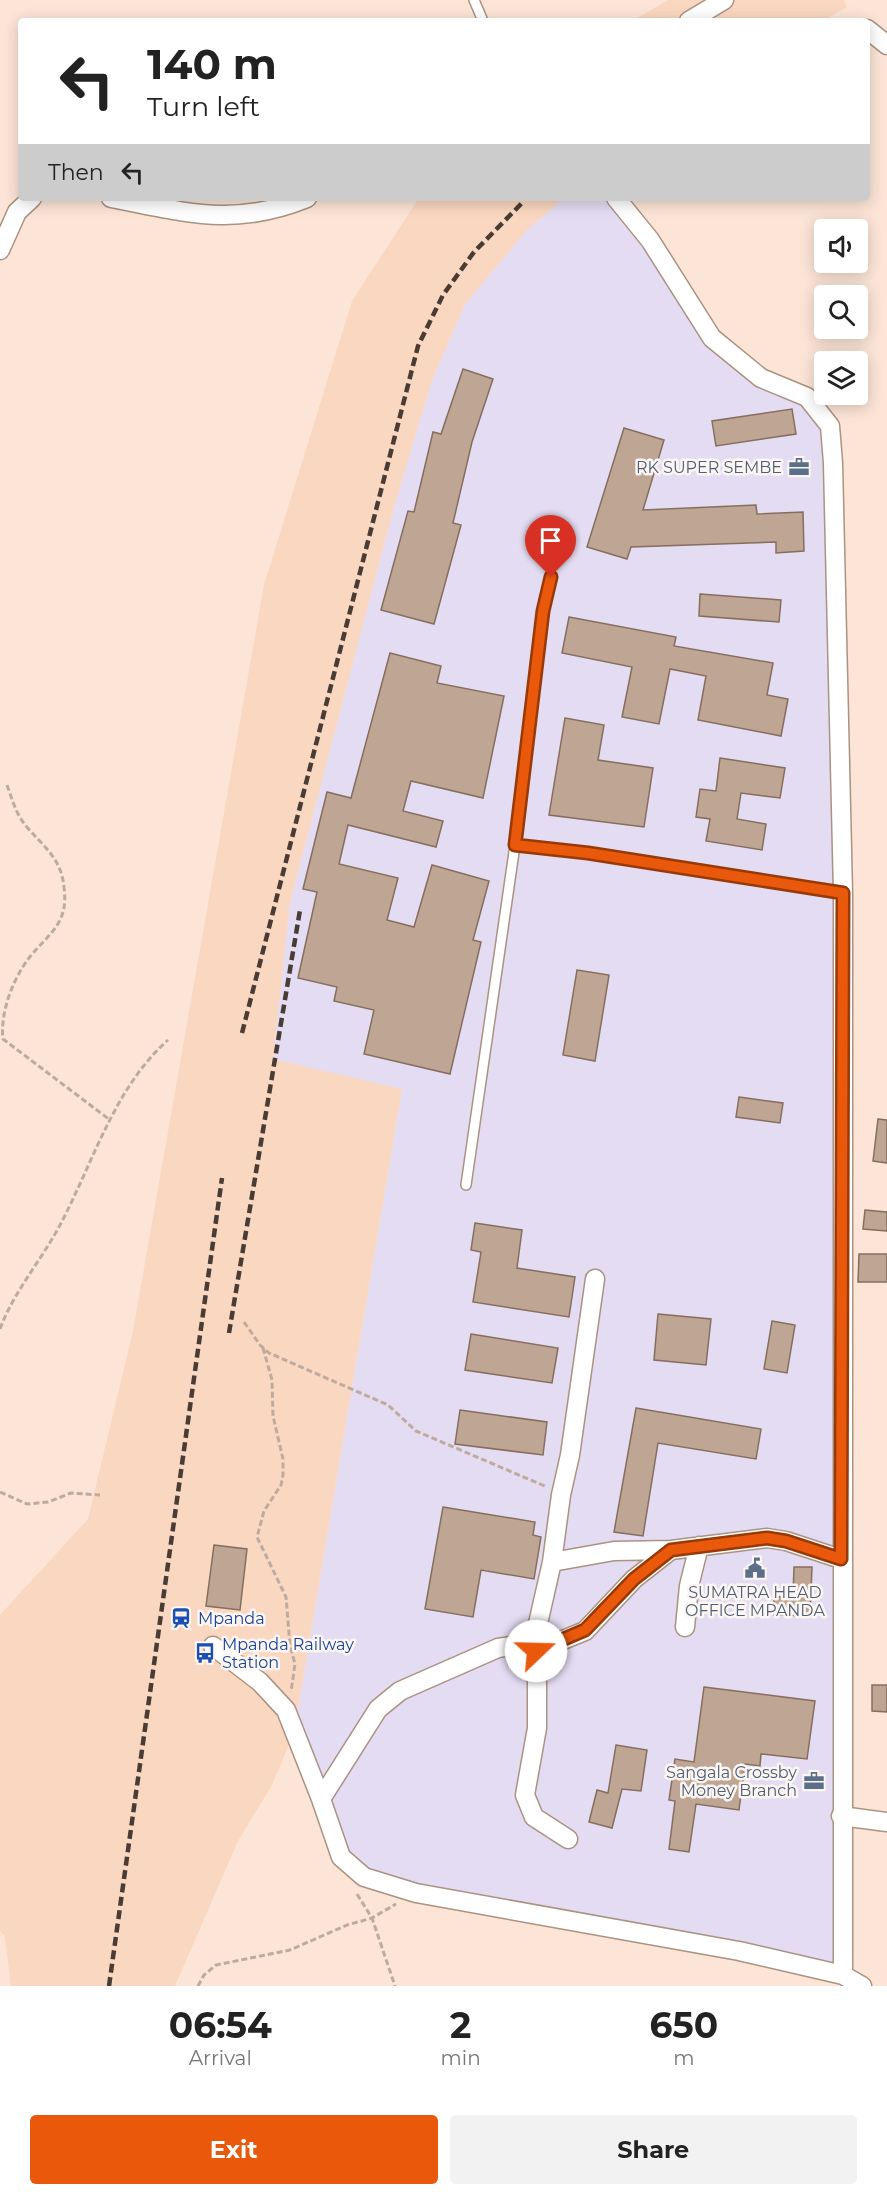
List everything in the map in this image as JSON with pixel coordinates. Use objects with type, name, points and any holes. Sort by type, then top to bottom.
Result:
[{"type":"street","points":[[694,18],[724,0]]},
{"type":"street","points":[[870,31],[887,45]]},
{"type":"street","points":[[0,250],[17,212],[29,201]]},
{"type":"street","points":[[129,201],[213,215],[238,216],[267,205],[290,201]]},
{"type":"street","points":[[618,201],[650,240],[712,338],[761,378],[807,397],[830,426],[833,463],[843,893],[841,1559],[843,1975]]},
{"type":"street","points":[[568,1839],[534,1817],[525,1795],[537,1728],[537,1647],[541,1610],[552,1562],[561,1495],[570,1455],[596,1279]]},
{"type":"street","points":[[552,1562],[614,1551],[671,1550],[767,1538],[786,1541],[841,1559]]},
{"type":"street","points":[[685,1627],[689,1586],[699,1546]]},
{"type":"street","points":[[321,1799],[378,1708],[400,1691],[498,1648],[537,1647],[585,1630],[634,1579],[671,1550]]},
{"type":"street","points":[[213,1646],[260,1682],[286,1710],[321,1799],[340,1857],[364,1877],[416,1893],[740,1951],[843,1975],[862,1986]]},
{"type":"street","points":[[842,1816],[887,1822]]},
{"type":"lane","points":[[474,0],[482,18]]},
{"type":"lane","points":[[466,1185],[515,845],[543,611],[551,577]]},
{"type":"lane","points":[[515,845],[588,853],[843,893]]},
{"type":"path","points":[[7,785],[16,812],[54,855],[62,869],[65,890],[60,923],[53,934],[29,959],[7,997],[1,1031],[3,1039],[110,1120]]},
{"type":"path","points":[[0,1329],[21,1285],[61,1223],[110,1120],[144,1062],[168,1040]]},
{"type":"path","points":[[244,1322],[263,1348],[272,1380],[273,1416],[283,1459],[281,1485],[264,1510],[257,1537],[282,1584],[289,1610],[290,1645],[295,1664],[286,1710]]},
{"type":"path","points":[[263,1348],[282,1359],[303,1366],[388,1405],[416,1431],[531,1478],[561,1495]]},
{"type":"path","points":[[0,1492],[27,1504],[48,1502],[71,1493],[100,1495]]},
{"type":"path","points":[[353,1884],[372,1918],[395,1986]]},
{"type":"path","points":[[198,1986],[204,1975],[216,1965],[290,1950],[347,1925],[372,1918],[416,1893]]},
{"type":"shaded area","points":[[668,0],[844,0],[847,7],[827,18],[637,18]]},
{"type":"shaded area","points":[[417,201],[561,201],[526,231],[465,304],[432,380],[394,507],[290,902],[273,1059],[402,1089],[294,1733],[272,1785],[238,1841],[175,1986],[11,1986],[5,1936],[0,1931],[0,1615],[88,1519],[133,1331],[264,585],[352,301]]},
{"type":"shaded area","points":[[561,201],[618,201],[712,338],[807,397],[830,426],[833,463],[843,1975],[416,1893],[341,1857],[294,1733],[402,1090],[273,1059],[290,902],[394,507],[432,380],[465,304],[526,231]]},
{"type":"building","points":[[463,369],[493,379],[472,442],[453,523],[461,525],[434,624],[381,610],[408,511],[414,512],[433,432],[441,434]]},
{"type":"building","points":[[792,409],[796,434],[716,446],[712,421]]},
{"type":"building","points":[[624,428],[664,440],[643,510],[756,505],[757,514],[803,512],[804,551],[776,553],[776,542],[631,547],[627,559],[587,547]]},
{"type":"building","points":[[700,594],[781,600],[779,622],[699,616]]},
{"type":"building","points":[[569,617],[676,637],[674,646],[773,663],[767,695],[788,699],[781,736],[698,720],[706,676],[670,669],[659,724],[622,717],[632,667],[562,653]]},
{"type":"building","points":[[390,653],[441,666],[437,683],[504,696],[483,798],[411,781],[403,811],[443,821],[436,847],[348,825],[339,864],[398,878],[387,920],[414,927],[432,865],[489,881],[473,940],[481,942],[450,1074],[364,1054],[374,1010],[334,1001],[337,987],[298,978],[317,892],[303,889],[327,792],[351,798]]},
{"type":"building","points":[[565,718],[604,725],[598,760],[653,768],[644,827],[549,815]]},
{"type":"building","points":[[720,758],[785,768],[780,798],[741,793],[737,819],[766,824],[762,850],[706,841],[710,819],[696,817],[700,789],[716,791]]},
{"type":"building","points":[[577,970],[609,975],[595,1061],[563,1055]]},
{"type":"building","points":[[739,1097],[783,1103],[780,1123],[736,1117]]},
{"type":"building","points":[[878,1119],[887,1120],[887,1163],[873,1161]]},
{"type":"building","points":[[865,1210],[887,1212],[887,1231],[863,1229]]},
{"type":"building","points":[[475,1223],[522,1230],[517,1268],[575,1277],[569,1317],[473,1302],[481,1252],[471,1250]]},
{"type":"building","points":[[859,1254],[887,1254],[887,1282],[858,1282]]},
{"type":"building","points":[[658,1314],[711,1319],[706,1365],[654,1360]]},
{"type":"building","points":[[772,1321],[795,1325],[787,1373],[764,1369]]},
{"type":"building","points":[[471,1334],[558,1348],[552,1383],[465,1370]]},
{"type":"building","points":[[636,1408],[761,1429],[756,1459],[658,1443],[643,1536],[614,1532]]},
{"type":"building","points":[[460,1410],[547,1422],[543,1455],[455,1444]]},
{"type":"building","points":[[443,1507],[535,1522],[533,1535],[541,1537],[534,1579],[481,1570],[473,1617],[425,1609]]},
{"type":"building","name":"Mpanda","points":[[214,1545],[247,1549],[240,1610],[206,1606]]},
{"type":"building","points":[[794,1567],[812,1567],[810,1616],[774,1615],[774,1597],[793,1597]]},
{"type":"building","points":[[872,1685],[887,1685],[887,1712],[872,1711]]},
{"type":"building","points":[[704,1687],[815,1701],[807,1759],[761,1754],[760,1766],[745,1764],[739,1810],[696,1804],[689,1852],[669,1849],[675,1801],[669,1800],[675,1759],[694,1762]]},
{"type":"building","points":[[616,1745],[647,1750],[641,1791],[622,1789],[612,1828],[589,1822],[597,1790],[608,1793]]},
{"type":"railway","points":[[242,1033],[418,346],[443,295],[474,252],[522,203]]},
{"type":"railway","points":[[229,1333],[300,910]]},
{"type":"railway","points":[[109,1986],[222,1178]]},
{"type":"place","name":"RK SUPER SEMBE","points":[[799,467]]},
{"type":"place","name":"SUMATRA HEAD OFFICE MPANDA","points":[[755,1568]]},
{"type":"place","name":"Mpanda","points":[[181,1618]]},
{"type":"place","name":"Mpanda Railway Station","points":[[205,1653]]},
{"type":"place","name":"Sangala Crossby Money Branch","points":[[814,1781]]},
{"type":"route","points":[[536,1651],[585,1630],[651,1563],[671,1550],[743,1539],[767,1538],[786,1541],[841,1559],[843,893],[588,853],[515,845],[543,611],[551,577]]}]
